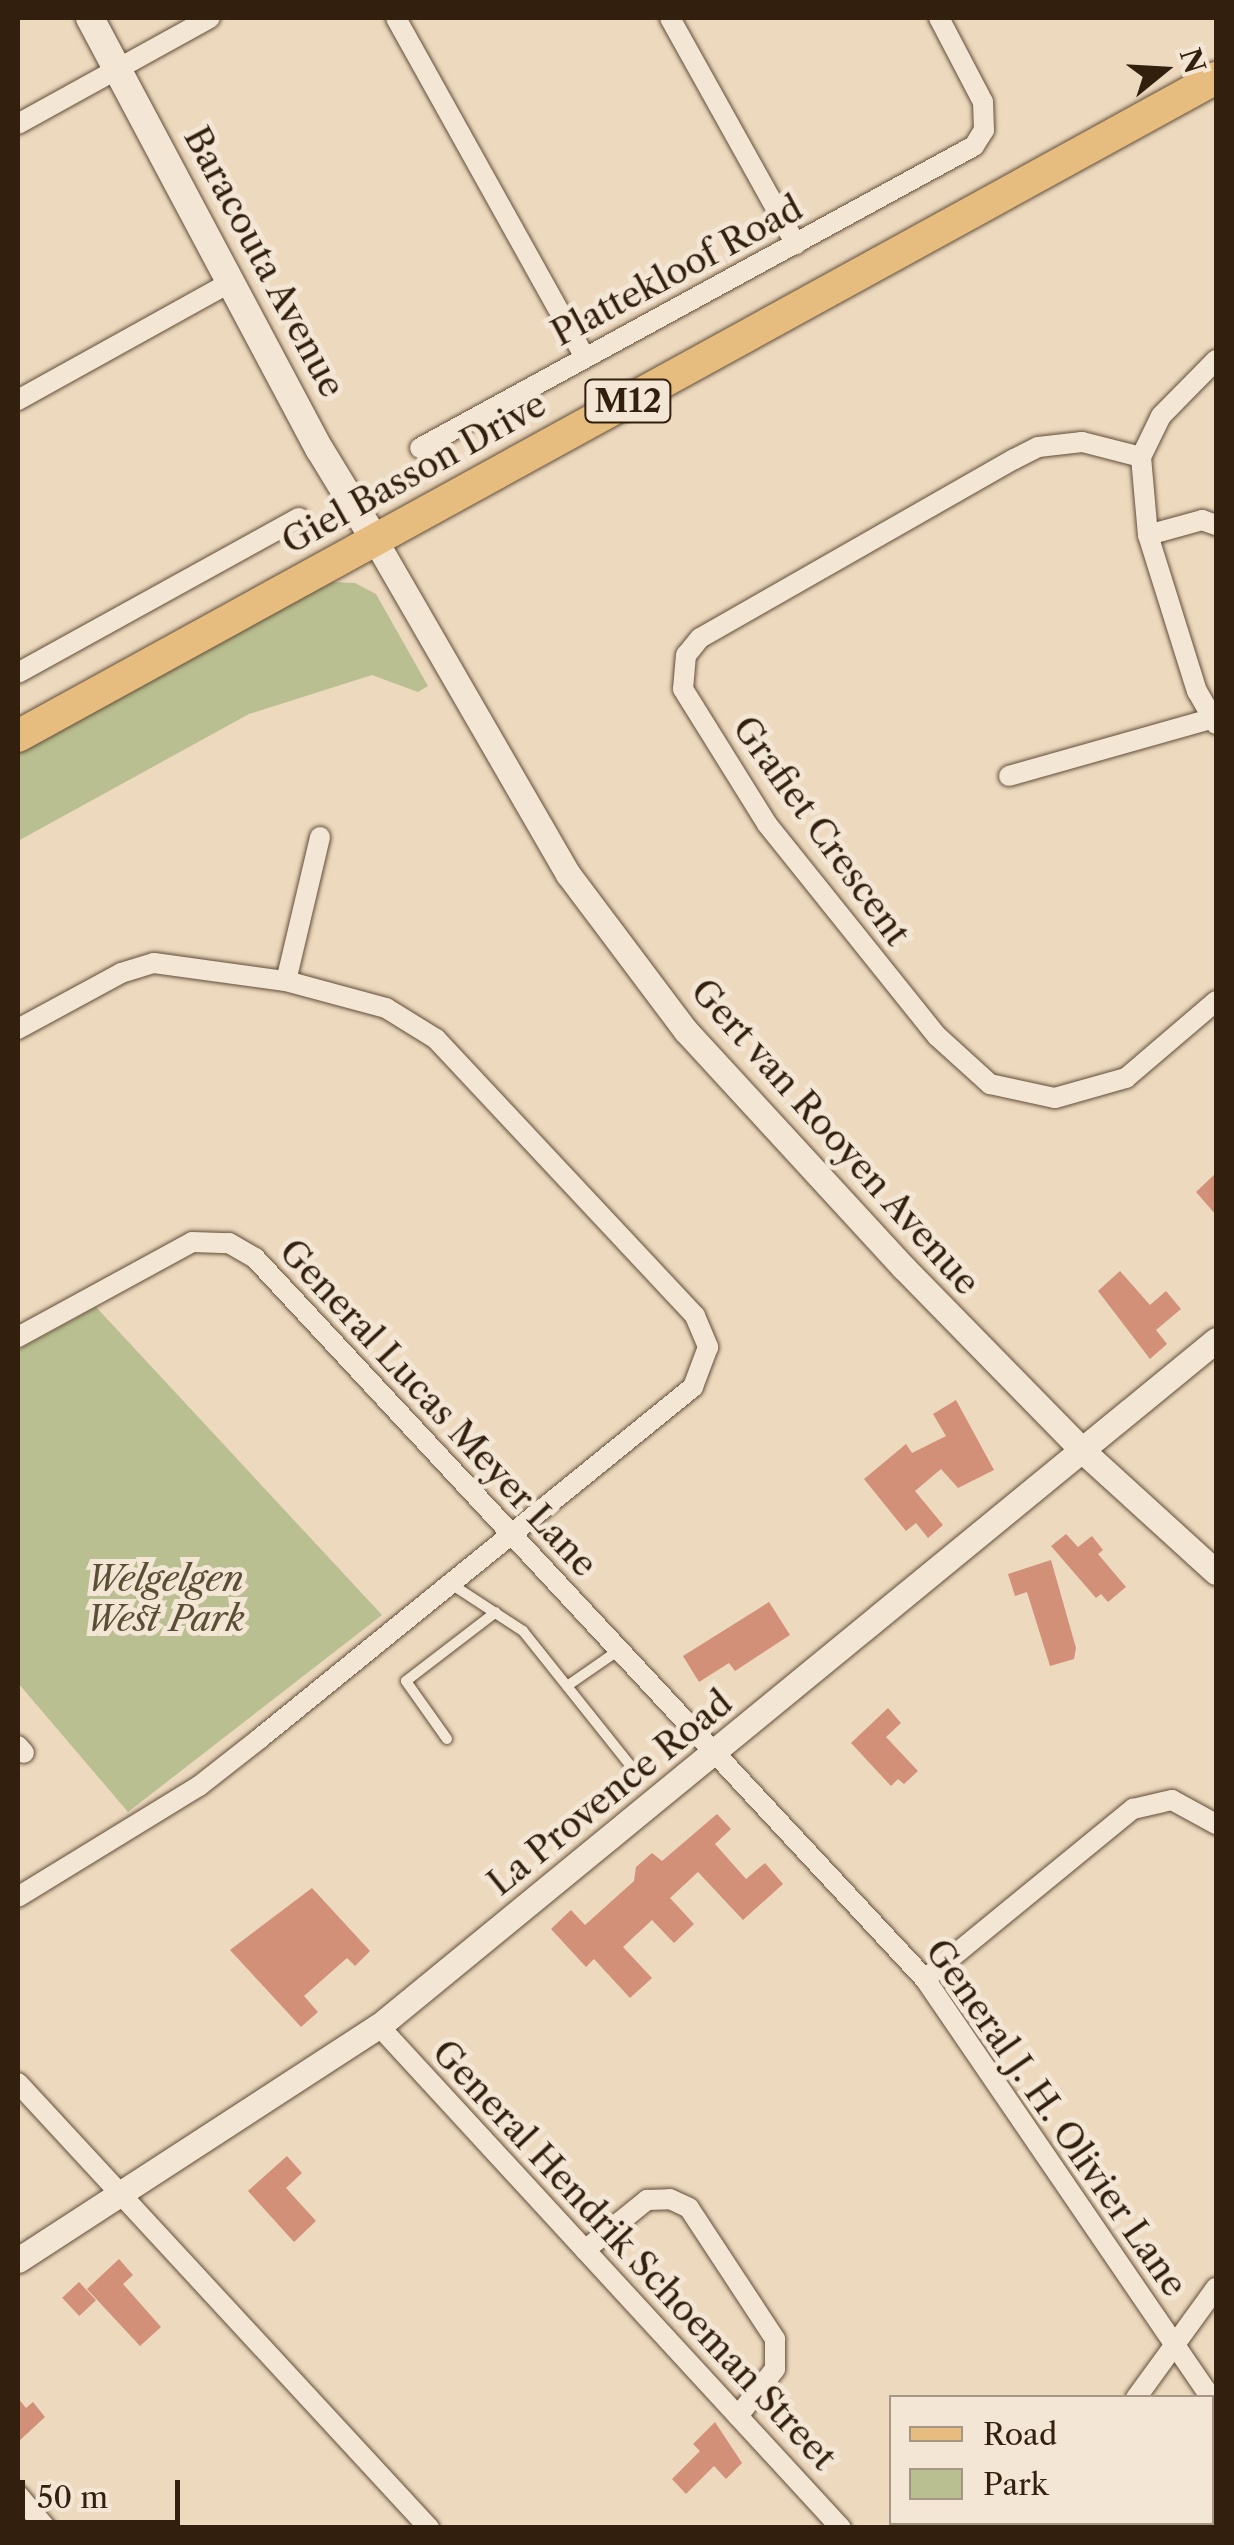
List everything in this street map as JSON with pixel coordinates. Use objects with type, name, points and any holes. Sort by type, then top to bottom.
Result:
[{"type":"main road","name":"Baracouta Avenue","points":[[90,18],[375,540]]},
{"type":"main road","name":"Giel Basson Drive","points":[[18,736],[1216,78]]},
{"type":"street","points":[[18,124],[210,18]]},
{"type":"street","points":[[396,18],[585,357]]},
{"type":"street","points":[[670,18],[796,244]]},
{"type":"street","name":"Plattekloof Road","points":[[420,448],[965,153],[984,130],[985,112],[938,18]]},
{"type":"street","points":[[18,400],[233,281]]},
{"type":"street","points":[[1008,776],[1214,721],[1148,536],[1142,457],[1162,416],[1216,360]]},
{"type":"street","name":"Grafiet Crescent","points":[[1142,457],[1082,442],[1038,447],[1014,458],[700,638],[686,655],[683,689],[768,824],[928,1026],[990,1084],[1055,1098],[1126,1078],[1216,1001]]},
{"type":"street","points":[[20,665],[299,518]]},
{"type":"street","points":[[1148,536],[1202,520],[1216,525]]},
{"type":"street","name":"Gert van Rooyen Avenue","points":[[375,540],[510,783],[629,958],[755,1112],[1085,1453],[1216,1572]]},
{"type":"street","points":[[286,982],[320,836]]},
{"type":"street","points":[[18,1029],[120,973],[154,963],[286,982],[386,1008],[436,1040],[704,1331],[706,1363],[693,1386],[199,1786],[18,1898]]},
{"type":"street","name":"General Lucas Meyer Lane","points":[[18,1337],[192,1242],[242,1248],[714,1752]]},
{"type":"street","name":"La Provence Road","points":[[18,2260],[379,2026],[1085,1453],[1216,1340]]},
{"type":"street","name":"General J. H. Olivier Lane","points":[[714,1752],[926,1980],[1209,2395]]},
{"type":"street","points":[[926,1980],[1133,1809],[1172,1800],[1216,1824]]},
{"type":"street","name":"General Hendrik Schoeman Street","points":[[379,2026],[840,2528]]},
{"type":"street","points":[[18,2083],[429,2528]]},
{"type":"street","points":[[585,2250],[647,2200],[670,2198],[689,2208],[775,2338],[775,2369],[738,2416]]},
{"type":"street","points":[[1138,2395],[1216,2288]]},
{"type":"street","points":[[18,2495],[46,2528]]},
{"type":"lane","points":[[450,1584],[524,1632],[630,1766]]},
{"type":"lane","points":[[447,1739],[406,1681],[496,1612]]},
{"type":"lane","points":[[567,1686],[619,1650]]},
{"type":"green space","points":[[332,582],[355,583],[376,594],[428,686],[418,692],[372,675],[249,714],[18,841],[18,753]]},
{"type":"green space","name":"Welgelgen West Park","points":[[96,1307],[382,1615],[128,1812],[18,1683],[18,1350]]},
{"type":"building","points":[[1216,1173],[1216,1215],[1196,1192]]},
{"type":"building","points":[[1120,1271],[1150,1305],[1166,1291],[1181,1309],[1156,1330],[1167,1344],[1150,1359],[1098,1291]]},
{"type":"building","points":[[956,1400],[994,1470],[958,1488],[941,1469],[915,1491],[943,1525],[928,1538],[916,1523],[906,1531],[864,1479],[906,1444],[912,1453],[946,1436],[933,1414]]},
{"type":"building","points":[[1066,1534],[1078,1547],[1092,1536],[1103,1550],[1098,1554],[1126,1587],[1108,1602],[1101,1594],[1096,1598],[1051,1546]]},
{"type":"building","points":[[1051,1560],[1076,1648],[1074,1659],[1050,1666],[1027,1592],[1015,1596],[1008,1574]]},
{"type":"building","points":[[769,1602],[790,1635],[735,1671],[729,1663],[699,1682],[683,1656]]},
{"type":"building","points":[[888,1708],[901,1723],[886,1737],[918,1771],[904,1784],[898,1779],[891,1786],[851,1743]]},
{"type":"building","points":[[717,1814],[731,1829],[715,1844],[746,1879],[765,1863],[783,1884],[743,1920],[698,1872],[670,1898],[694,1924],[674,1943],[652,1920],[623,1947],[652,1978],[630,1998],[594,1959],[586,1967],[551,1929],[571,1910],[585,1925],[634,1881],[636,1867],[652,1853],[662,1861]]},
{"type":"building","points":[[312,1888],[370,1951],[355,1966],[347,1958],[304,1996],[318,2012],[301,2027],[230,1950]]},
{"type":"building","points":[[287,2156],[302,2173],[286,2188],[316,2221],[294,2242],[248,2191]]},
{"type":"building","points":[[119,2259],[133,2275],[123,2284],[161,2327],[140,2346],[87,2289]]},
{"type":"building","points":[[79,2282],[96,2300],[79,2316],[62,2298]]},
{"type":"building","points":[[18,2398],[26,2408],[33,2402],[45,2417],[18,2442]]},
{"type":"building","points":[[715,2422],[742,2463],[726,2479],[714,2466],[686,2494],[672,2479],[700,2451],[693,2444]]}]
